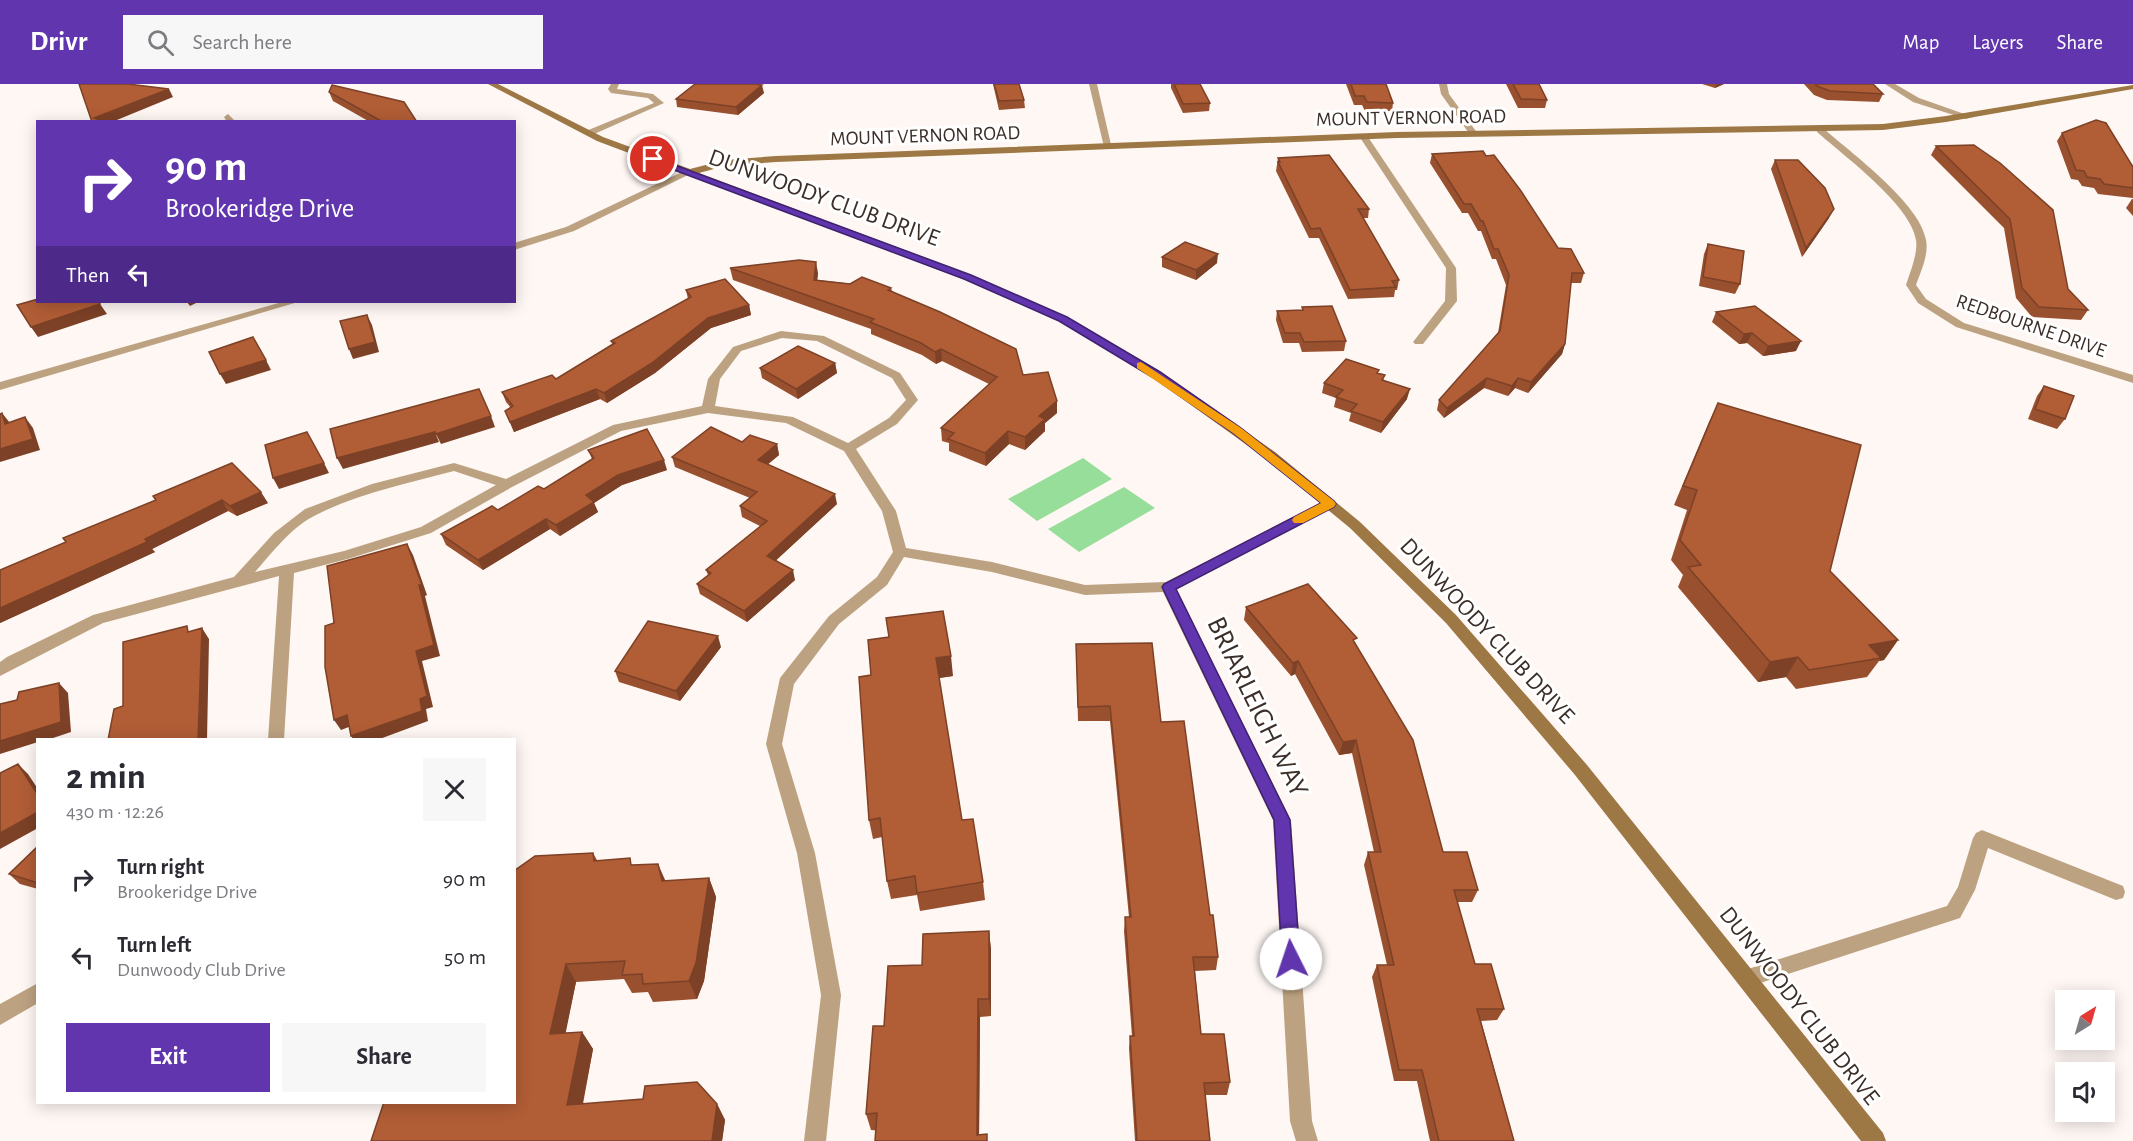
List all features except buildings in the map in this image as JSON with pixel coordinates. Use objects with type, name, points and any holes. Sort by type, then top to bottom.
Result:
[{"type":"main road","name":"DUNWOODY CLUB DRIVE","points":[[492,84],[589,133],[967,277],[1063,319],[1156,374],[1237,430],[1329,504],[1451,619],[1581,770],[1875,1141]]},
{"type":"main road","name":"MOUNT VERNON ROAD","points":[[687,172],[724,163],[776,159],[1363,136],[1820,130],[1883,127],[1969,117],[2069,96],[2133,87]]},
{"type":"street","points":[[589,133],[660,103],[650,96],[614,91],[612,89],[615,84]]},
{"type":"street","points":[[1094,84],[1109,147]]},
{"type":"street","points":[[1443,84],[1445,94],[1474,134]]},
{"type":"street","points":[[1889,84],[1916,100],[1969,117]]},
{"type":"street","name":"REDBOURNE DRIVE","points":[[1820,130],[1899,201],[1912,217],[1919,231],[1921,243],[1911,285],[1922,301],[1960,324],[2133,379]]},
{"type":"street","points":[[1363,136],[1451,268],[1451,301],[1419,342]]},
{"type":"street","points":[[516,246],[570,229],[687,172]]},
{"type":"street","points":[[0,386],[289,303]]},
{"type":"street","points":[[708,409],[714,379],[737,349],[781,334],[820,338],[896,376],[912,400],[893,421],[849,448]]},
{"type":"street","points":[[0,670],[13,661],[98,620],[346,555],[426,530],[507,484],[617,429],[708,409],[789,420],[849,448],[889,511],[900,552],[882,580],[834,620],[786,682],[774,744],[806,853],[831,995],[815,1141]]},
{"type":"street","points":[[240,581],[279,536],[310,512],[377,487],[454,467],[507,484]]},
{"type":"street","points":[[900,552],[992,567],[1085,590],[1168,587],[1329,504]]},
{"type":"street","points":[[276,738],[287,571]]},
{"type":"street","name":"BRIARLEIGH WAY","points":[[1168,587],[1282,820],[1301,1121],[1307,1141]]},
{"type":"street","points":[[1748,978],[1953,912],[1966,890],[1982,838],[2116,892]]},
{"type":"street","points":[[0,1015],[36,993]]},
{"type":"green space","points":[[1083,458],[1112,479],[1037,521],[1008,499]]},
{"type":"green space","points":[[1124,487],[1155,508],[1079,552],[1048,529]]},
{"type":"slow traffic","points":[[1141,366],[1237,430],[1329,504],[1299,520]]},
{"type":"route","points":[[653,159],[967,277],[1063,319],[1156,374],[1237,430],[1329,504],[1168,587],[1282,820],[1291,959]]}]
